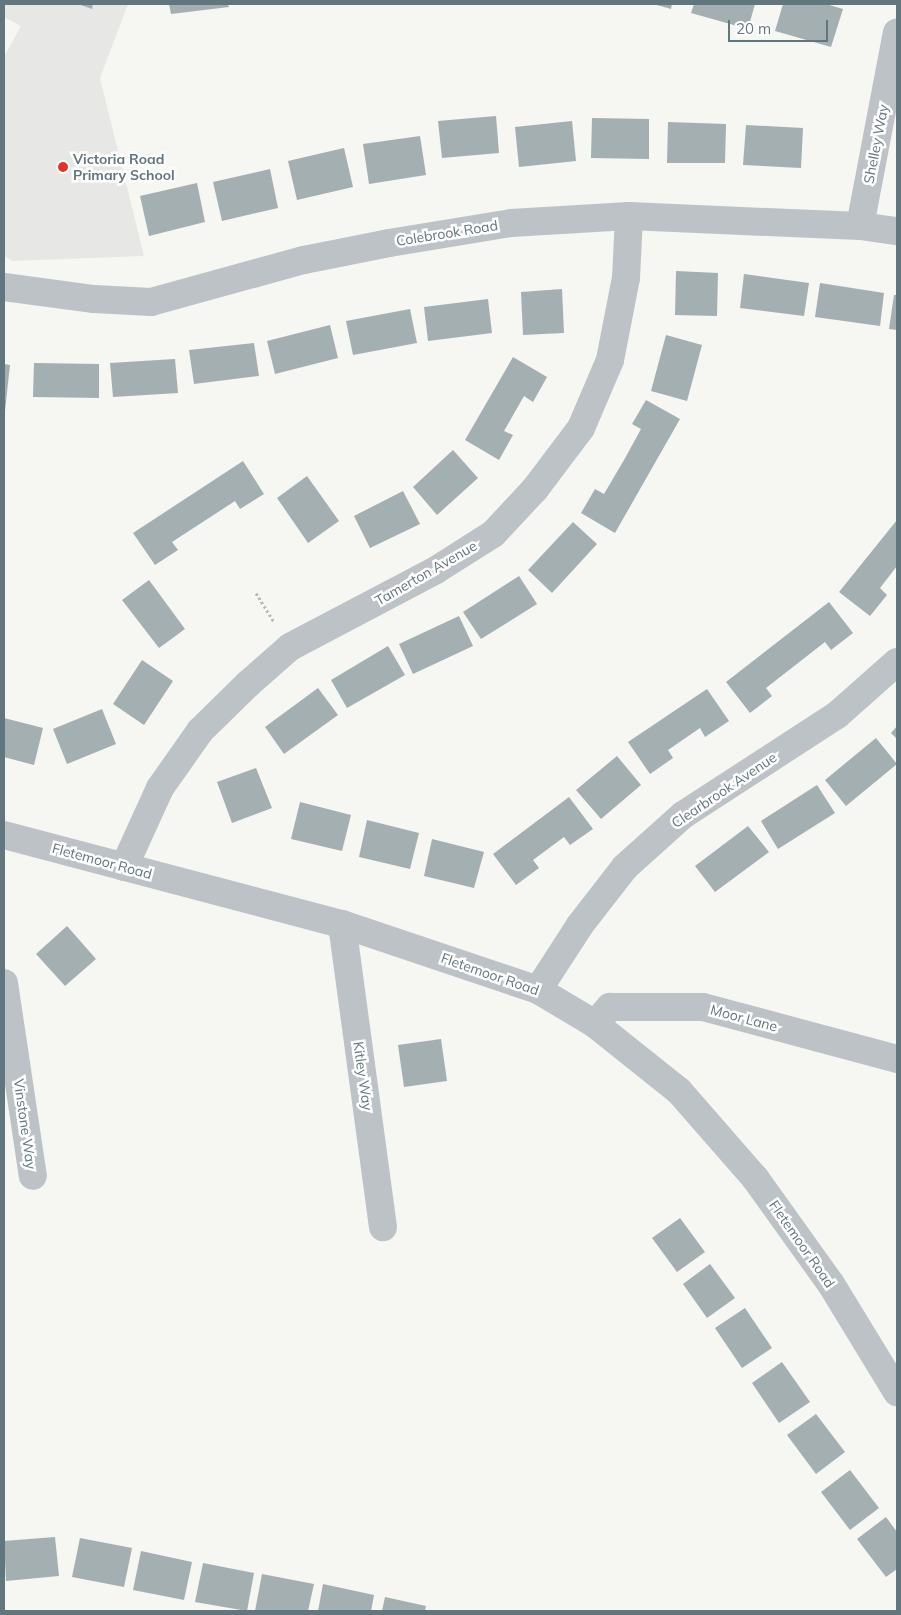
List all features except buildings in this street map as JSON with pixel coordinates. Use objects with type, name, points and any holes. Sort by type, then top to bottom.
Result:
[{"type":"street","name":"Shelley Way","points":[[860,226],[897,32]]},
{"type":"street","name":"Colebrook Road","points":[[4,287],[94,299],[151,302],[304,260],[389,242],[511,223],[629,216],[860,226],[897,231]]},
{"type":"street","name":"Tamerton Avenue","points":[[124,867],[160,788],[200,731],[248,684],[290,647],[436,570],[493,534],[535,488],[581,428],[610,360],[626,278],[629,216]]},
{"type":"street","name":"Clearbrook Avenue","points":[[538,990],[580,925],[633,860],[683,815],[837,715],[897,662]]},
{"type":"street","name":"Fletemoor Road","points":[[4,835],[342,924],[538,990],[595,1024],[679,1091],[755,1178],[831,1284],[897,1392]]},
{"type":"street","name":"Kitley Way","points":[[342,924],[383,1228]]},
{"type":"street","name":"Vinstone Way","points":[[4,983],[33,1176]]},
{"type":"street","name":"Moor Lane","points":[[595,1024],[610,1007],[703,1007],[897,1059]]},
{"type":"shaded area","name":"Victoria Road Primary School","points":[[4,4],[128,4],[100,78],[144,256],[12,261],[4,256],[4,57],[21,26],[4,17]]},
{"type":"place","name":"Victoria Road Primary School","points":[[63,167]]}]
